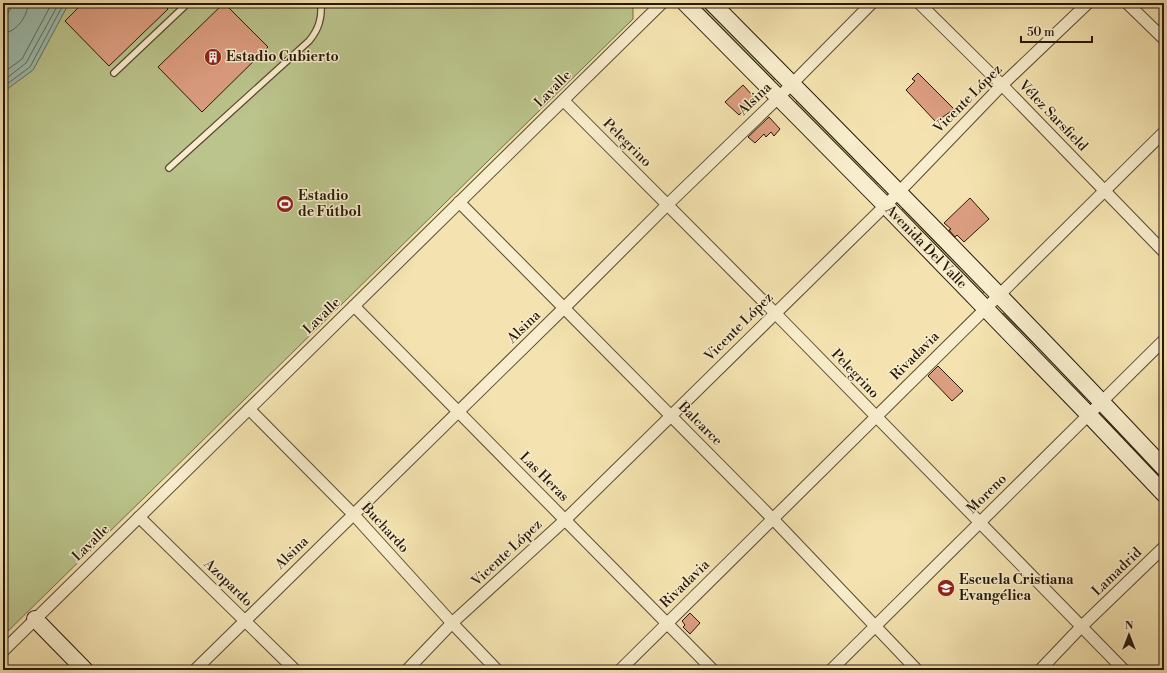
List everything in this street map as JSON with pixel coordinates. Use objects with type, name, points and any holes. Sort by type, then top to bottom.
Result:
[{"type":"main road","name":"Avenida Del Valle","points":[[685,3],[885,205],[1164,494]]},
{"type":"main road","name":"Avenida Del Valle","points":[[712,3],[899,192],[1102,401],[1164,468]]},
{"type":"main road","points":[[31,623],[70,670]]},
{"type":"main road","points":[[31,623],[85,670]]},
{"type":"street","name":"Lavalle","points":[[3,651],[662,3]]},
{"type":"street","name":"Alsina","points":[[195,670],[564,308],[667,204],[778,98],[872,3]]},
{"type":"street","name":"Vélez Sarsfield","points":[[920,3],[1164,252]]},
{"type":"street","name":"Vicente López","points":[[407,670],[452,623],[565,520],[899,192],[1002,85],[1088,3]]},
{"type":"street","points":[[1127,3],[1164,39]]},
{"type":"street","name":"Pelegrino","points":[[564,101],[775,313],[1124,670]]},
{"type":"street","name":"Rivadavia","points":[[620,670],[1164,132]]},
{"type":"street","name":"Balcarce","points":[[459,202],[773,519],[917,670]]},
{"type":"street","name":"Las Heras","points":[[354,306],[713,670]]},
{"type":"street","name":"Moreno","points":[[831,670],[1164,340]]},
{"type":"street","name":"Buchardo","points":[[249,409],[354,515],[452,623],[497,670]]},
{"type":"street","name":"Azopardo","points":[[139,517],[295,670]]},
{"type":"street","name":"Lamadrid","points":[[1040,670],[1081,627],[1164,547]]},
{"type":"lane","points":[[114,73],[188,3]]},
{"type":"lane","points":[[169,168],[309,41],[317,31],[322,14],[321,3]]},
{"type":"green space","points":[[3,3],[14,3],[3,21]]},
{"type":"green space","points":[[69,3],[633,3],[633,19],[3,636],[3,92],[33,70]]},
{"type":"green space","points":[[697,3],[701,3],[775,78],[773,81]]},
{"type":"green space","points":[[797,101],[878,183],[876,185],[795,103]]},
{"type":"green space","points":[[903,209],[984,292],[982,294],[901,211]]},
{"type":"green space","points":[[1003,313],[1085,395],[1083,398],[1001,315]]},
{"type":"green space","points":[[1105,419],[1164,479],[1164,483],[1102,421]]},
{"type":"water","points":[[14,3],[69,3],[33,70],[3,92],[3,21]]},
{"type":"building","points":[[83,3],[162,3],[168,9],[109,66],[65,21]]},
{"type":"building","name":"Estadio Cubierto","points":[[224,3],[268,47],[202,112],[158,67]]},
{"type":"building","points":[[918,73],[954,109],[936,122],[906,90],[915,81],[912,79]]},
{"type":"building","points":[[743,85],[753,96],[752,103],[739,115],[725,102]]},
{"type":"building","points":[[769,117],[780,129],[774,136],[771,132],[766,137],[764,134],[755,143],[748,137]]},
{"type":"building","points":[[970,198],[989,219],[964,242],[957,235],[955,237],[949,230],[951,229],[944,223]]},
{"type":"building","points":[[938,366],[963,391],[952,401],[928,376]]},
{"type":"building","points":[[690,613],[700,623],[690,634],[683,627],[685,625],[682,621]]},
{"type":"place","name":"Estadio Cubierto","points":[[213,57]]},
{"type":"place","name":"Estadio de Fútbol","points":[[285,204]]},
{"type":"place","name":"Escuela Cristiana Evangélica","points":[[946,588]]}]
